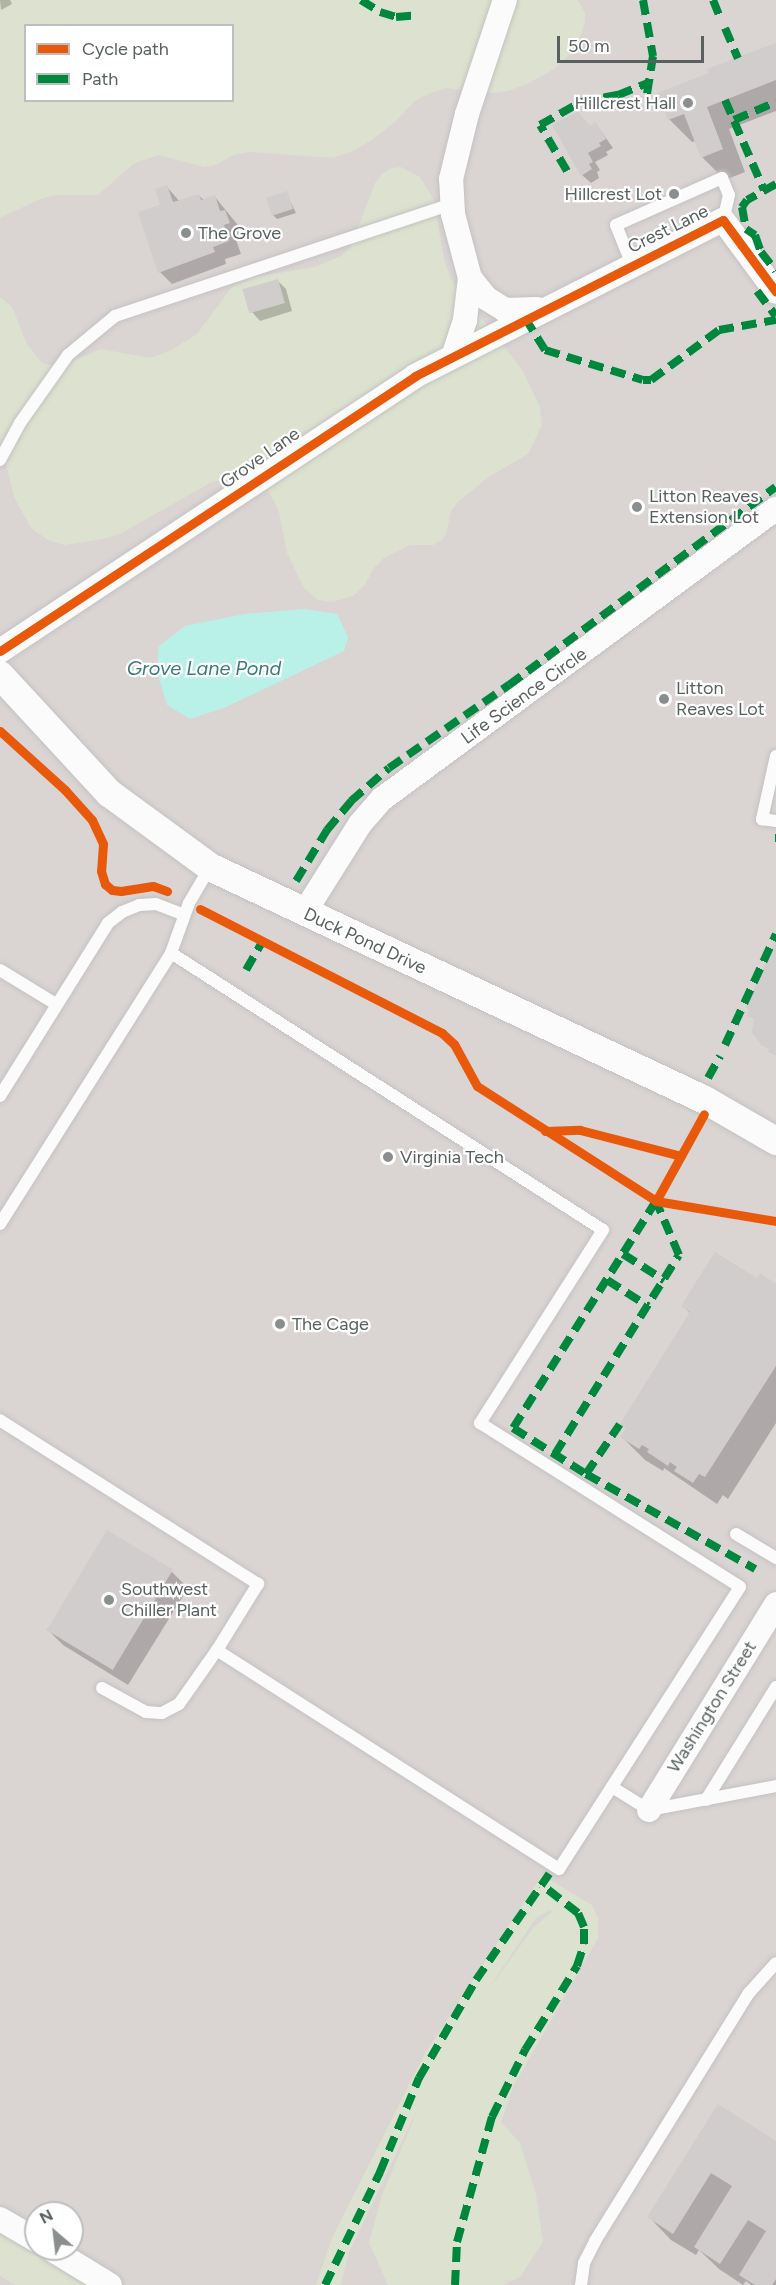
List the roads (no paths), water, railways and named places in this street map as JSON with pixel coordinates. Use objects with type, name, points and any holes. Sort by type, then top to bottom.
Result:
[{"type":"street","points":[[454,354],[465,320],[470,278],[452,204],[451,179],[467,114],[505,0]]},
{"type":"street","name":"Crest Lane","points":[[548,307],[723,220],[776,292]]},
{"type":"street","points":[[470,278],[486,298],[505,310],[526,311],[548,307]]},
{"type":"street","name":"Grove Lane","points":[[0,651],[199,520],[325,433],[454,354],[548,307]]},
{"type":"street","name":"Life Science Circle","points":[[304,913],[360,824],[382,799],[776,509]]},
{"type":"street","name":"Duck Pond Drive","points":[[0,675],[109,793],[210,867],[705,1100],[776,1141]]},
{"type":"street","name":"Washington Street","points":[[649,1810],[776,1604]]},
{"type":"street","points":[[0,2218],[24,2233]]},
{"type":"street","points":[[71,2261],[110,2285]]},
{"type":"lane","points":[[632,265],[616,225],[722,178],[729,195],[723,220]]},
{"type":"lane","points":[[0,460],[20,423],[68,355],[115,316],[452,204]]},
{"type":"lane","points":[[776,756],[762,819],[776,821]]},
{"type":"lane","points":[[0,1224],[171,953],[184,915],[210,867]]},
{"type":"lane","points":[[0,1096],[108,923],[122,912],[139,905],[156,904],[184,915]]},
{"type":"lane","points":[[171,953],[603,1230],[480,1423],[740,1587],[560,1869],[217,1650]]},
{"type":"lane","points":[[0,970],[56,1004]]},
{"type":"lane","points":[[0,1420],[258,1584],[217,1650],[179,1704],[162,1713],[146,1712],[102,1688]]},
{"type":"lane","points":[[736,1534],[776,1558]]},
{"type":"lane","points":[[706,1800],[776,1687]]},
{"type":"lane","points":[[612,1787],[649,1810],[776,1786]]},
{"type":"lane","points":[[581,2285],[584,2263],[601,2231],[749,1993],[776,1963]]},
{"type":"water","name":"Grove Lane Pond","points":[[304,609],[337,614],[348,637],[344,651],[226,707],[190,719],[167,705],[157,671],[159,646],[185,626],[245,614]]},
{"type":"place","name":"Hillcrest Hall","points":[[688,103]]},
{"type":"place","name":"Hillcrest Lot","points":[[674,194]]},
{"type":"place","name":"The Grove","points":[[186,233]]},
{"type":"place","name":"Litton Reaves Extension Lot","points":[[637,507]]},
{"type":"place","name":"Litton Reaves Lot","points":[[664,699]]},
{"type":"place","name":"Virginia Tech","points":[[388,1157]]},
{"type":"place","name":"The Cage","points":[[280,1324]]},
{"type":"place","name":"Southwest Chiller Plant","points":[[109,1600]]}]
